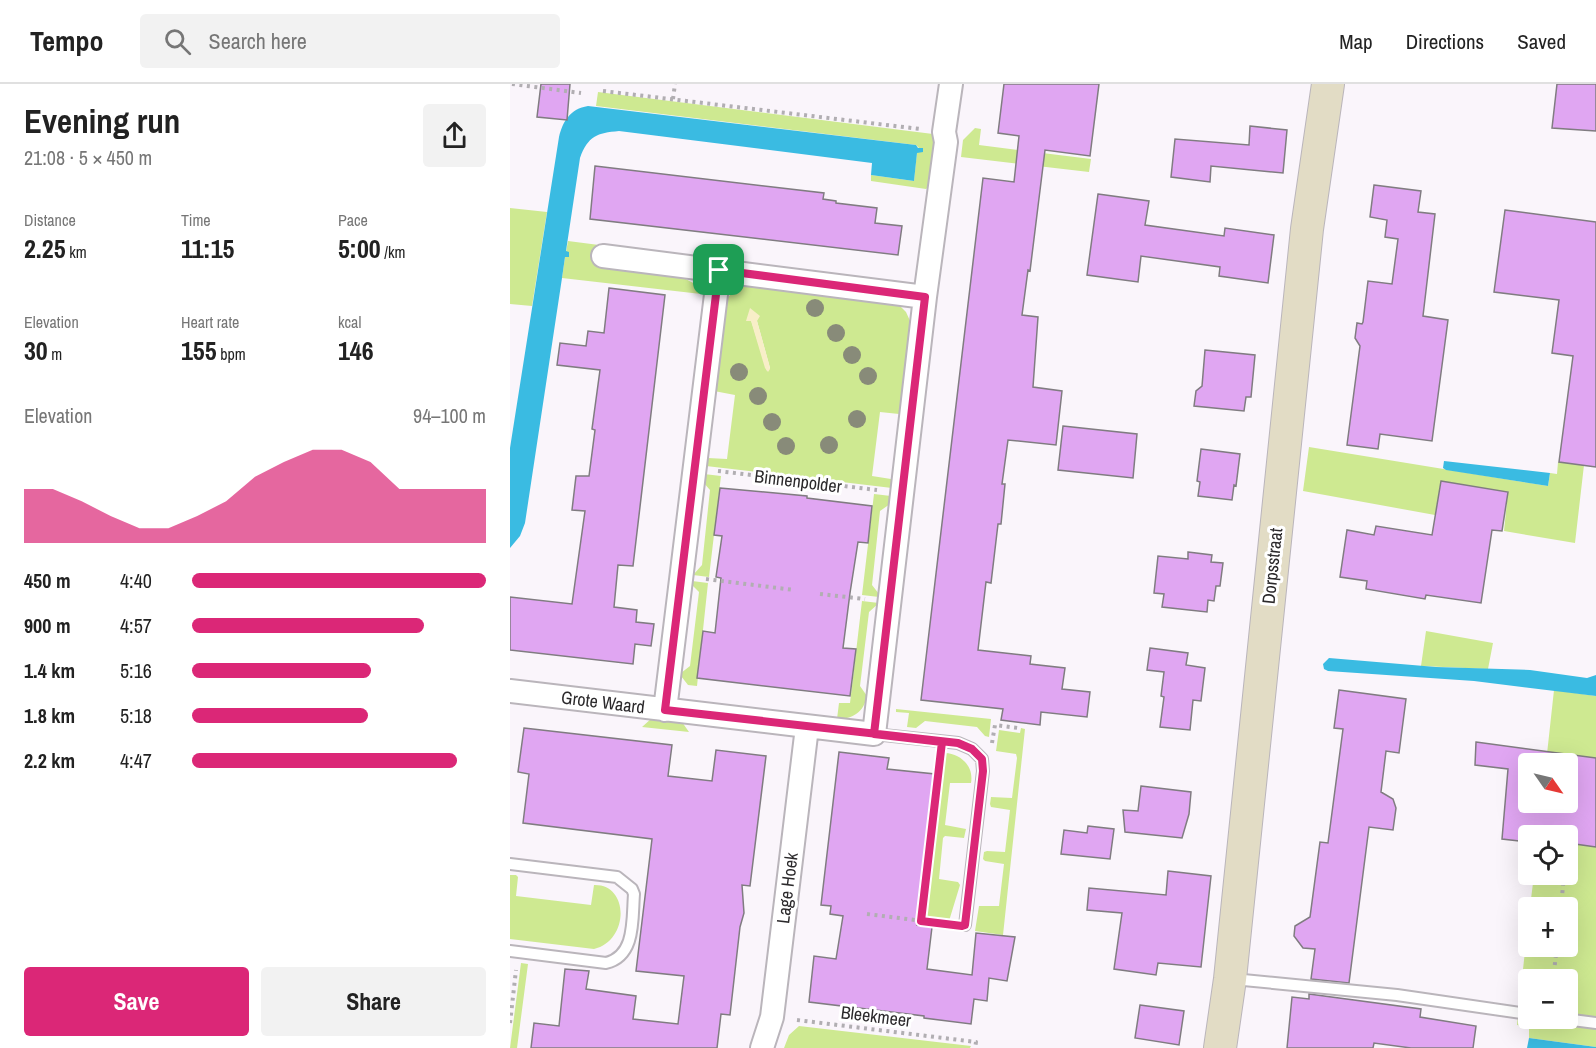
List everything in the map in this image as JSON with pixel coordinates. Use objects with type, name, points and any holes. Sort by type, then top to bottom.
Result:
[{"type":"street","points":[[874,734],[951,84]]},
{"type":"street","name":"Dorpsstraat","points":[[1220,1048],[1230,979],[1307,229],[1328,84]]},
{"type":"street","points":[[603,256],[925,297]]},
{"type":"street","points":[[665,710],[719,270]]},
{"type":"street","name":"Grote Waard","points":[[510,691],[874,734]]},
{"type":"street","name":"Lage Hoek","points":[[762,1048],[772,1017],[807,727]]},
{"type":"lane","points":[[874,734],[958,743],[972,749],[982,759],[983,771],[965,925]]},
{"type":"lane","points":[[510,864],[617,877],[632,889],[634,894],[629,944],[624,954],[614,961],[606,963],[514,951]]},
{"type":"lane","points":[[1230,979],[1397,995],[1518,1013]]},
{"type":"lane","points":[[1578,1021],[1596,1023]]},
{"type":"path","points":[[512,84],[581,93]]},
{"type":"path","points":[[673,99],[675,84]]},
{"type":"path","points":[[603,91],[945,137]]},
{"type":"path","name":"Binnenpolder","points":[[694,468],[902,493]]},
{"type":"path","points":[[681,576],[794,590]]},
{"type":"path","points":[[820,594],[890,602]]},
{"type":"path","points":[[977,754],[992,743],[995,726],[1018,728]]},
{"type":"path","points":[[921,921],[942,742]]},
{"type":"path","points":[[867,914],[965,925]]},
{"type":"path","points":[[510,1023],[514,951]]},
{"type":"path","name":"Bleekmeer","points":[[772,1017],[976,1045]]},
{"type":"green space","points":[[598,92],[933,134],[940,142],[934,183],[926,189],[871,181],[871,175],[914,181],[917,152],[923,152],[916,145],[596,106]]},
{"type":"green space","points":[[975,128],[981,129],[979,145],[1091,159],[1089,172],[961,157],[963,140]]},
{"type":"green space","points":[[510,208],[547,212],[532,306],[510,304]]},
{"type":"green space","points":[[568,241],[599,245],[598,267],[682,277],[697,285],[701,294],[562,278],[565,257],[568,257],[566,252]]},
{"type":"green space","points":[[746,285],[898,304],[906,312],[911,323],[901,412],[899,414],[880,412],[872,476],[891,479],[892,488],[706,466],[708,458],[727,459],[735,395],[714,391],[725,301],[735,289]],"holes":[[[751,320],[757,321],[770,368],[767,371]]]},
{"type":"green space","points":[[1309,447],[1548,486],[1550,473],[1557,474],[1558,462],[1584,465],[1575,543],[1504,531],[1508,492],[1441,481],[1435,515],[1303,491]]},
{"type":"green space","points":[[704,474],[721,476],[709,577],[693,575],[702,565],[710,490],[703,482]]},
{"type":"green space","points":[[874,494],[891,496],[890,504],[880,511],[872,585],[879,597],[862,595]]},
{"type":"green space","points":[[692,581],[708,583],[697,686],[688,685],[681,676],[681,673],[690,666],[699,592],[691,584]]},
{"type":"green space","points":[[862,601],[879,603],[869,612],[860,686],[867,696],[866,702],[857,714],[837,719],[839,703],[850,703]]},
{"type":"green space","points":[[1426,631],[1493,643],[1488,669],[1421,666]]},
{"type":"green space","points":[[1554,690],[1596,696],[1596,1047],[1529,1038],[1529,1029],[1578,1029],[1578,969],[1523,969],[1524,957],[1578,957],[1578,897],[1531,897],[1533,885],[1578,885],[1578,825],[1568,825],[1568,813],[1578,813],[1578,753],[1547,753]]},
{"type":"green space","points":[[896,709],[991,719],[989,737],[977,727],[925,721],[916,728],[907,727],[909,713],[896,712]]},
{"type":"green space","points":[[652,718],[682,722],[689,732],[642,727]]},
{"type":"green space","points":[[1021,728],[1025,729],[1003,935],[975,931],[979,906],[999,906],[1004,864],[983,859],[984,852],[987,851],[1005,852],[1010,810],[991,807],[990,804],[991,797],[1012,798],[1017,758],[1016,754],[996,751],[999,730],[1020,733]]},
{"type":"green space","points":[[945,753],[961,758],[968,766],[971,777],[971,783],[950,783],[945,825],[966,829],[964,838],[945,836],[943,838],[939,879],[958,882],[960,885],[949,921],[929,919],[925,915]]},
{"type":"green space","points":[[510,875],[518,877],[516,896],[591,905],[594,885],[606,887],[614,893],[621,914],[614,935],[606,944],[594,949],[510,939]]},
{"type":"green space","points":[[521,963],[528,964],[517,1048],[510,1048]]},
{"type":"green space","points":[[799,1026],[971,1046],[970,1048],[784,1048],[789,1035]]},
{"type":"sand","points":[[750,308],[760,316],[757,321],[769,364],[768,372],[751,321],[746,321]]},
{"type":"water","points":[[588,106],[916,145],[918,148],[923,148],[923,152],[917,153],[914,181],[871,175],[872,163],[619,131],[605,133],[590,140],[580,158],[566,251],[569,252],[569,257],[565,257],[525,523],[520,536],[510,548],[510,448],[559,137],[568,117],[576,110]]},
{"type":"water","points":[[1444,461],[1550,473],[1548,486],[1446,470],[1443,468]]},
{"type":"water","points":[[1329,658],[1436,667],[1530,670],[1587,678],[1596,675],[1596,696],[1474,681],[1328,671],[1324,669],[1323,664]]},
{"type":"water","points":[[1529,1038],[1596,1047],[1596,1048],[1527,1048]]},
{"type":"building","points":[[541,84],[570,84],[567,120],[537,117]]},
{"type":"building","points":[[1004,84],[1099,84],[1090,156],[1045,150],[1030,271],[1028,270],[1022,315],[1038,317],[1033,387],[1062,391],[1056,445],[1008,440],[1002,484],[1005,484],[1001,524],[998,524],[991,583],[986,582],[978,650],[1031,656],[1030,664],[1065,668],[1062,689],[1090,692],[1087,717],[1041,712],[1040,725],[1001,720],[1003,709],[921,700],[983,178],[1014,182],[1019,136],[998,133]]},
{"type":"building","points":[[1557,84],[1596,84],[1596,131],[1552,128]]},
{"type":"building","points":[[1250,126],[1287,130],[1283,173],[1211,166],[1210,182],[1171,177],[1175,139],[1249,145]]},
{"type":"building","points":[[595,166],[824,193],[823,199],[836,201],[836,203],[877,208],[875,223],[902,226],[898,255],[590,219]]},
{"type":"building","points":[[1374,185],[1421,191],[1418,212],[1435,214],[1423,316],[1448,320],[1432,441],[1380,434],[1378,449],[1347,445],[1360,346],[1355,338],[1357,323],[1362,324],[1363,322],[1368,281],[1392,284],[1398,239],[1385,237],[1387,220],[1370,217]]},
{"type":"building","points":[[1098,194],[1149,201],[1145,225],[1224,236],[1225,228],[1274,235],[1268,283],[1219,276],[1220,267],[1141,256],[1138,282],[1087,275]]},
{"type":"building","points":[[1505,210],[1596,222],[1596,467],[1559,462],[1573,356],[1552,353],[1559,300],[1494,292]]},
{"type":"building","points":[[609,288],[665,295],[633,566],[618,565],[614,607],[637,610],[636,622],[654,624],[651,646],[635,644],[633,664],[510,650],[510,597],[572,604],[585,511],[572,510],[576,476],[589,476],[595,430],[592,429],[600,370],[557,365],[560,343],[586,346],[588,331],[604,333]]},
{"type":"building","points":[[1205,350],[1255,355],[1251,397],[1246,397],[1244,411],[1194,406],[1196,391],[1202,386]]},
{"type":"building","points":[[1063,426],[1137,434],[1133,478],[1058,470]]},
{"type":"building","points":[[1201,449],[1240,454],[1232,500],[1198,496],[1200,482],[1197,481]]},
{"type":"building","points":[[1441,481],[1508,492],[1502,531],[1492,530],[1481,603],[1426,595],[1425,599],[1366,589],[1367,581],[1340,577],[1347,530],[1374,535],[1376,526],[1432,535]]},
{"type":"building","points":[[720,488],[807,496],[807,498],[872,506],[868,543],[858,542],[843,648],[856,649],[850,696],[697,678],[703,631],[715,633],[721,578],[716,577],[722,536],[714,535]]},
{"type":"building","points":[[1188,552],[1212,555],[1211,562],[1223,563],[1220,586],[1216,586],[1214,601],[1208,600],[1207,612],[1162,607],[1164,594],[1154,593],[1158,556],[1188,559]]},
{"type":"building","points":[[1150,648],[1188,653],[1186,665],[1205,668],[1201,701],[1193,700],[1190,730],[1160,727],[1164,697],[1161,696],[1164,672],[1147,670]]},
{"type":"building","points":[[1339,690],[1406,699],[1399,753],[1386,751],[1381,792],[1393,799],[1396,808],[1393,830],[1369,827],[1349,983],[1311,979],[1315,949],[1303,948],[1294,936],[1295,926],[1310,917],[1320,842],[1328,843],[1343,729],[1334,728]]},
{"type":"building","points":[[524,728],[672,745],[668,776],[712,781],[716,750],[766,756],[750,886],[742,885],[744,913],[740,927],[730,1015],[721,1014],[717,1048],[531,1048],[534,1023],[559,1026],[565,969],[589,971],[586,989],[636,996],[633,1019],[678,1024],[684,976],[636,971],[652,839],[523,823],[529,774],[518,772]]},
{"type":"building","points":[[1476,742],[1558,753],[1518,753],[1518,813],[1578,813],[1578,756],[1596,758],[1596,847],[1578,844],[1578,825],[1518,825],[1518,841],[1502,839],[1508,769],[1475,765]]},
{"type":"building","points":[[839,752],[889,758],[887,769],[935,774],[917,925],[932,927],[927,969],[972,975],[976,933],[1015,937],[1007,981],[989,978],[987,1001],[974,999],[971,1024],[809,1002],[814,956],[836,959],[843,916],[830,914],[831,906],[821,905]]},
{"type":"building","points":[[1141,786],[1191,792],[1189,814],[1182,838],[1125,832],[1123,810],[1138,811]]},
{"type":"building","points":[[1088,826],[1114,829],[1110,859],[1061,854],[1064,830],[1087,833]]},
{"type":"building","points":[[1168,871],[1211,876],[1201,967],[1158,963],[1156,975],[1114,969],[1122,913],[1087,910],[1089,888],[1166,895]]},
{"type":"building","points":[[1309,994],[1421,1009],[1420,1017],[1476,1026],[1473,1048],[1411,1048],[1374,1043],[1373,1048],[1287,1048],[1292,997],[1309,999]]},
{"type":"building","points":[[1140,1005],[1184,1011],[1179,1045],[1135,1038]]},
{"type":"route","points":[[719,270],[665,710],[807,727],[874,734],[958,743],[972,749],[982,759],[983,771],[965,925],[921,921],[942,742],[874,734],[925,297],[719,270]]}]
